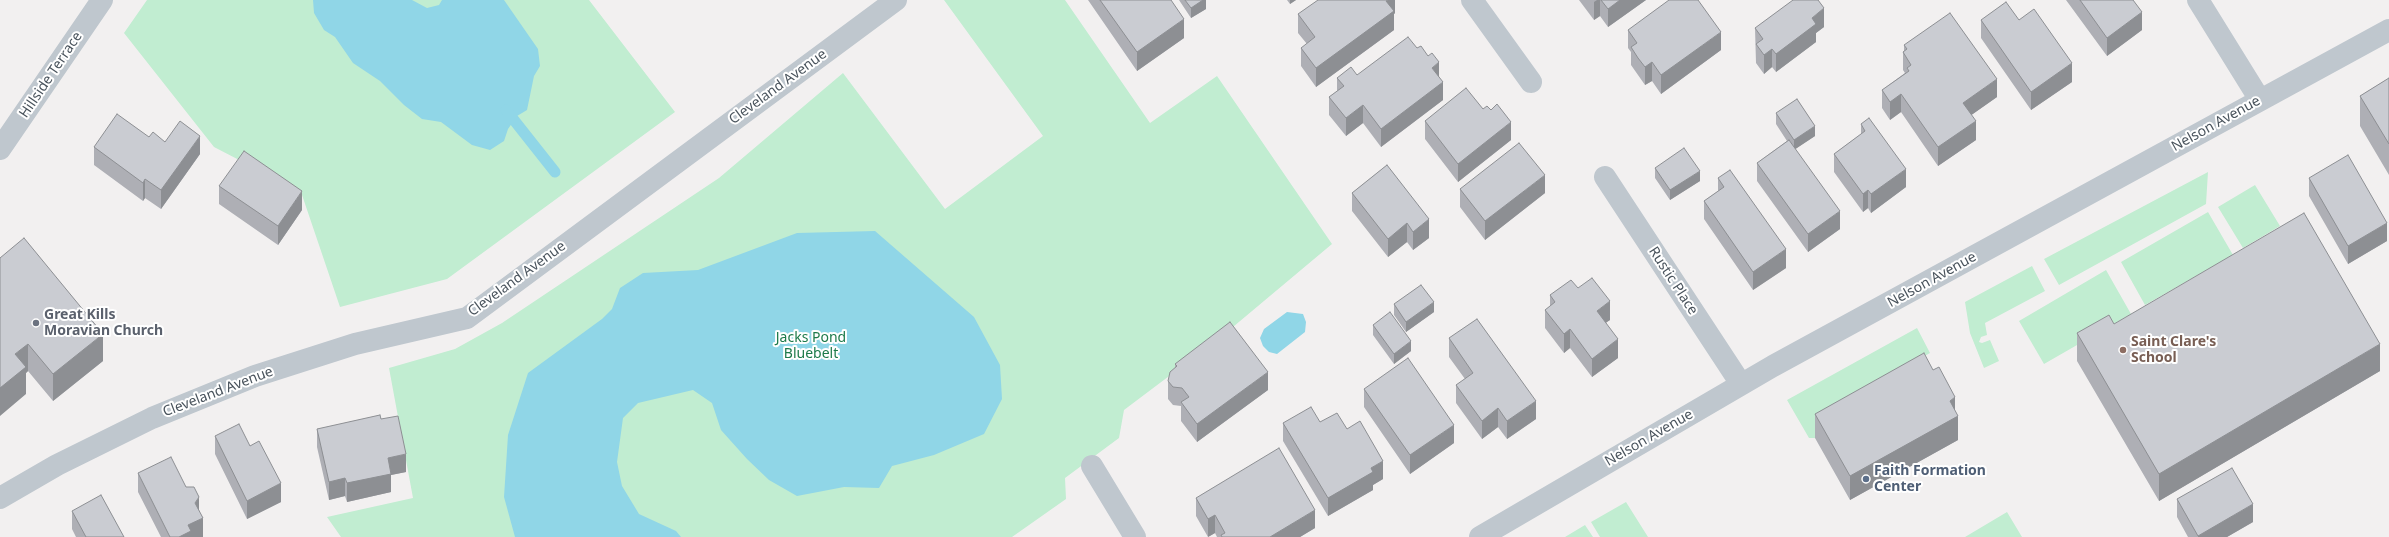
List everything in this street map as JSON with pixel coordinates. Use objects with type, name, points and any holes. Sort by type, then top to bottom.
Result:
[{"type":"street","name":"Hillside Terrace","points":[[0,149],[102,0]]},
{"type":"street","name":"Cleveland Avenue","points":[[0,498],[58,465],[152,418],[255,376],[355,344],[467,318],[896,0]]},
{"type":"street","points":[[1472,0],[1531,82]]},
{"type":"street","points":[[2198,0],[2260,100]]},
{"type":"street","name":"Nelson Avenue","points":[[1480,537],[1741,384],[2389,30]]},
{"type":"street","name":"Rustic Place","points":[[1605,177],[1741,384]]},
{"type":"street","points":[[1092,466],[1135,537]]},
{"type":"green space","points":[[147,0],[589,0],[675,112],[447,279],[340,307],[301,192],[214,147],[124,33]]},
{"type":"green space","name":"Jacks Pond Bluebelt","points":[[944,0],[1065,0],[1150,123],[1217,76],[1332,244],[1221,337],[1124,410],[1119,438],[1065,478],[1066,499],[1012,537],[341,537],[327,517],[413,498],[389,368],[455,349],[502,323],[719,178],[843,73],[945,209],[1043,136]]},
{"type":"green space","points":[[2208,172],[2206,204],[2059,285],[2044,259]]},
{"type":"green space","points":[[2255,185],[2280,226],[2243,248],[2218,207]]},
{"type":"green space","points":[[2208,212],[2233,255],[2145,305],[2121,262]]},
{"type":"green space","points":[[2032,266],[2045,291],[1985,323],[1987,335],[1981,337],[1979,342],[1982,343],[1990,340],[1999,361],[1984,368],[1970,333],[1965,302]]},
{"type":"green space","points":[[2106,270],[2131,314],[2044,364],[2019,321]]},
{"type":"green space","points":[[1917,328],[1930,353],[1896,372],[1815,438],[1809,438],[1787,400]]},
{"type":"green space","points":[[1626,502],[1648,537],[1600,537],[1591,522]]},
{"type":"green space","points":[[2007,512],[2022,537],[1965,537]]},
{"type":"green space","points":[[1585,525],[1593,537],[1565,537]]},
{"type":"water","points":[[313,0],[412,0],[427,8],[439,5],[442,0],[504,0],[538,49],[540,66],[534,76],[527,110],[517,116],[508,129],[504,141],[490,150],[472,145],[441,122],[422,119],[404,105],[380,81],[353,63],[335,37],[324,30],[314,13]]},
{"type":"water","points":[[875,231],[974,317],[1000,365],[1002,399],[984,434],[934,455],[892,466],[879,488],[844,487],[797,496],[769,480],[747,459],[721,430],[712,403],[693,390],[638,403],[623,418],[617,462],[622,486],[639,514],[676,531],[681,537],[515,537],[504,497],[508,435],[528,373],[602,319],[612,309],[620,288],[643,273],[698,270],[797,233]]},
{"type":"water","points":[[1287,312],[1303,314],[1306,322],[1305,332],[1277,354],[1269,352],[1263,346],[1260,338],[1264,329]]},
{"type":"building","points":[[1100,0],[1171,0],[1184,19],[1137,52]]},
{"type":"building","points":[[1185,0],[1203,0],[1191,8]]},
{"type":"building","points":[[1318,0],[1388,0],[1386,1],[1394,11],[1316,68],[1301,48],[1315,37],[1298,14]]},
{"type":"building","points":[[1601,0],[1620,0],[1608,9]]},
{"type":"building","points":[[1669,0],[1698,0],[1721,32],[1661,75],[1652,62],[1645,67],[1638,58],[1631,47],[1637,43],[1628,30]]},
{"type":"building","points":[[1793,0],[1818,0],[1824,8],[1812,18],[1816,24],[1776,54],[1772,49],[1764,55],[1756,44],[1763,39],[1755,28]]},
{"type":"building","points":[[2080,0],[2133,0],[2142,12],[2107,38]]},
{"type":"building","points":[[2006,2],[2019,20],[2034,9],[2072,63],[2031,92],[1981,20]]},
{"type":"building","points":[[1950,13],[1997,79],[1963,103],[1976,121],[1938,147],[1901,94],[1890,102],[1882,90],[1909,71],[1907,68],[1911,65],[1903,52],[1907,49],[1904,45]]},
{"type":"building","points":[[1408,37],[1417,48],[1421,46],[1428,56],[1432,53],[1439,62],[1432,68],[1443,82],[1381,129],[1363,105],[1346,118],[1329,97],[1344,86],[1337,78],[1351,67],[1357,75]]},
{"type":"building","points":[[2389,78],[2389,144],[2360,96]]},
{"type":"building","points":[[1466,88],[1483,109],[1487,106],[1491,110],[1497,104],[1511,122],[1458,164],[1425,121]]},
{"type":"building","points":[[1797,99],[1815,126],[1794,140],[1776,113]]},
{"type":"building","points":[[117,114],[149,137],[153,132],[165,142],[180,121],[200,136],[161,190],[145,179],[143,183],[94,147]]},
{"type":"building","points":[[1869,118],[1906,169],[1871,194],[1868,190],[1863,194],[1834,154],[1865,131],[1861,124]]},
{"type":"building","points":[[1789,140],[1840,211],[1808,234],[1757,163]]},
{"type":"building","points":[[1519,143],[1545,175],[1485,221],[1460,189]]},
{"type":"building","points":[[1684,148],[1700,171],[1670,190],[1655,168]]},
{"type":"building","points":[[244,151],[302,191],[278,226],[219,186]]},
{"type":"building","points":[[2348,155],[2387,223],[2348,246],[2309,178]]},
{"type":"building","points":[[1387,165],[1429,219],[1413,232],[1407,223],[1388,239],[1352,193]]},
{"type":"building","points":[[1730,170],[1786,249],[1753,272],[1704,201],[1724,187],[1718,178]]},
{"type":"building","points":[[2304,213],[2380,344],[2159,474],[2077,333],[2109,315],[2114,324]]},
{"type":"building","name":"Great Kills Moravian Church","points":[[24,238],[103,334],[53,374],[28,344],[15,354],[26,367],[0,388],[0,258]]},
{"type":"building","points":[[1592,278],[1610,301],[1597,311],[1618,339],[1592,359],[1570,329],[1564,334],[1545,310],[1555,302],[1550,295],[1571,280],[1578,288]]},
{"type":"building","points":[[1421,285],[1434,302],[1406,322],[1394,304]]},
{"type":"building","points":[[1390,312],[1411,341],[1394,354],[1373,325]]},
{"type":"building","points":[[1477,319],[1536,401],[1507,421],[1498,408],[1482,421],[1456,385],[1473,373],[1449,338]]},
{"type":"building","points":[[1230,322],[1268,372],[1197,424],[1181,402],[1189,397],[1182,388],[1173,387],[1168,381],[1170,372],[1177,366],[1175,364]]},
{"type":"building","points":[[1924,353],[1933,370],[1939,367],[1955,397],[1950,401],[1958,416],[1850,476],[1815,414]]},
{"type":"building","points":[[1408,358],[1454,425],[1410,455],[1364,389]]},
{"type":"building","points":[[1311,407],[1320,422],[1337,413],[1347,429],[1360,421],[1383,461],[1371,468],[1373,472],[1328,498],[1283,423]]},
{"type":"building","points":[[380,415],[381,419],[398,416],[406,454],[388,458],[391,474],[347,483],[345,478],[329,482],[317,429]]},
{"type":"building","points":[[239,424],[250,446],[259,441],[281,483],[247,501],[215,436]]},
{"type":"building","points":[[1279,448],[1315,510],[1270,537],[1222,537],[1221,535],[1225,533],[1215,515],[1208,519],[1196,498]]},
{"type":"building","points":[[171,457],[186,487],[194,487],[199,497],[195,503],[203,518],[188,525],[191,531],[179,537],[170,537],[138,473]]},
{"type":"building","points":[[2232,468],[2253,504],[2198,536],[2177,499]]},
{"type":"building","points":[[101,495],[124,537],[86,537],[72,511]]},
{"type":"waterway","points":[[506,110],[555,172]]},
{"type":"place","name":"Great Kills Moravian Church","points":[[36,323]]},
{"type":"place","name":"Saint Clare's School","points":[[2123,350]]},
{"type":"place","name":"Faith Formation Center","points":[[1866,479]]}]
